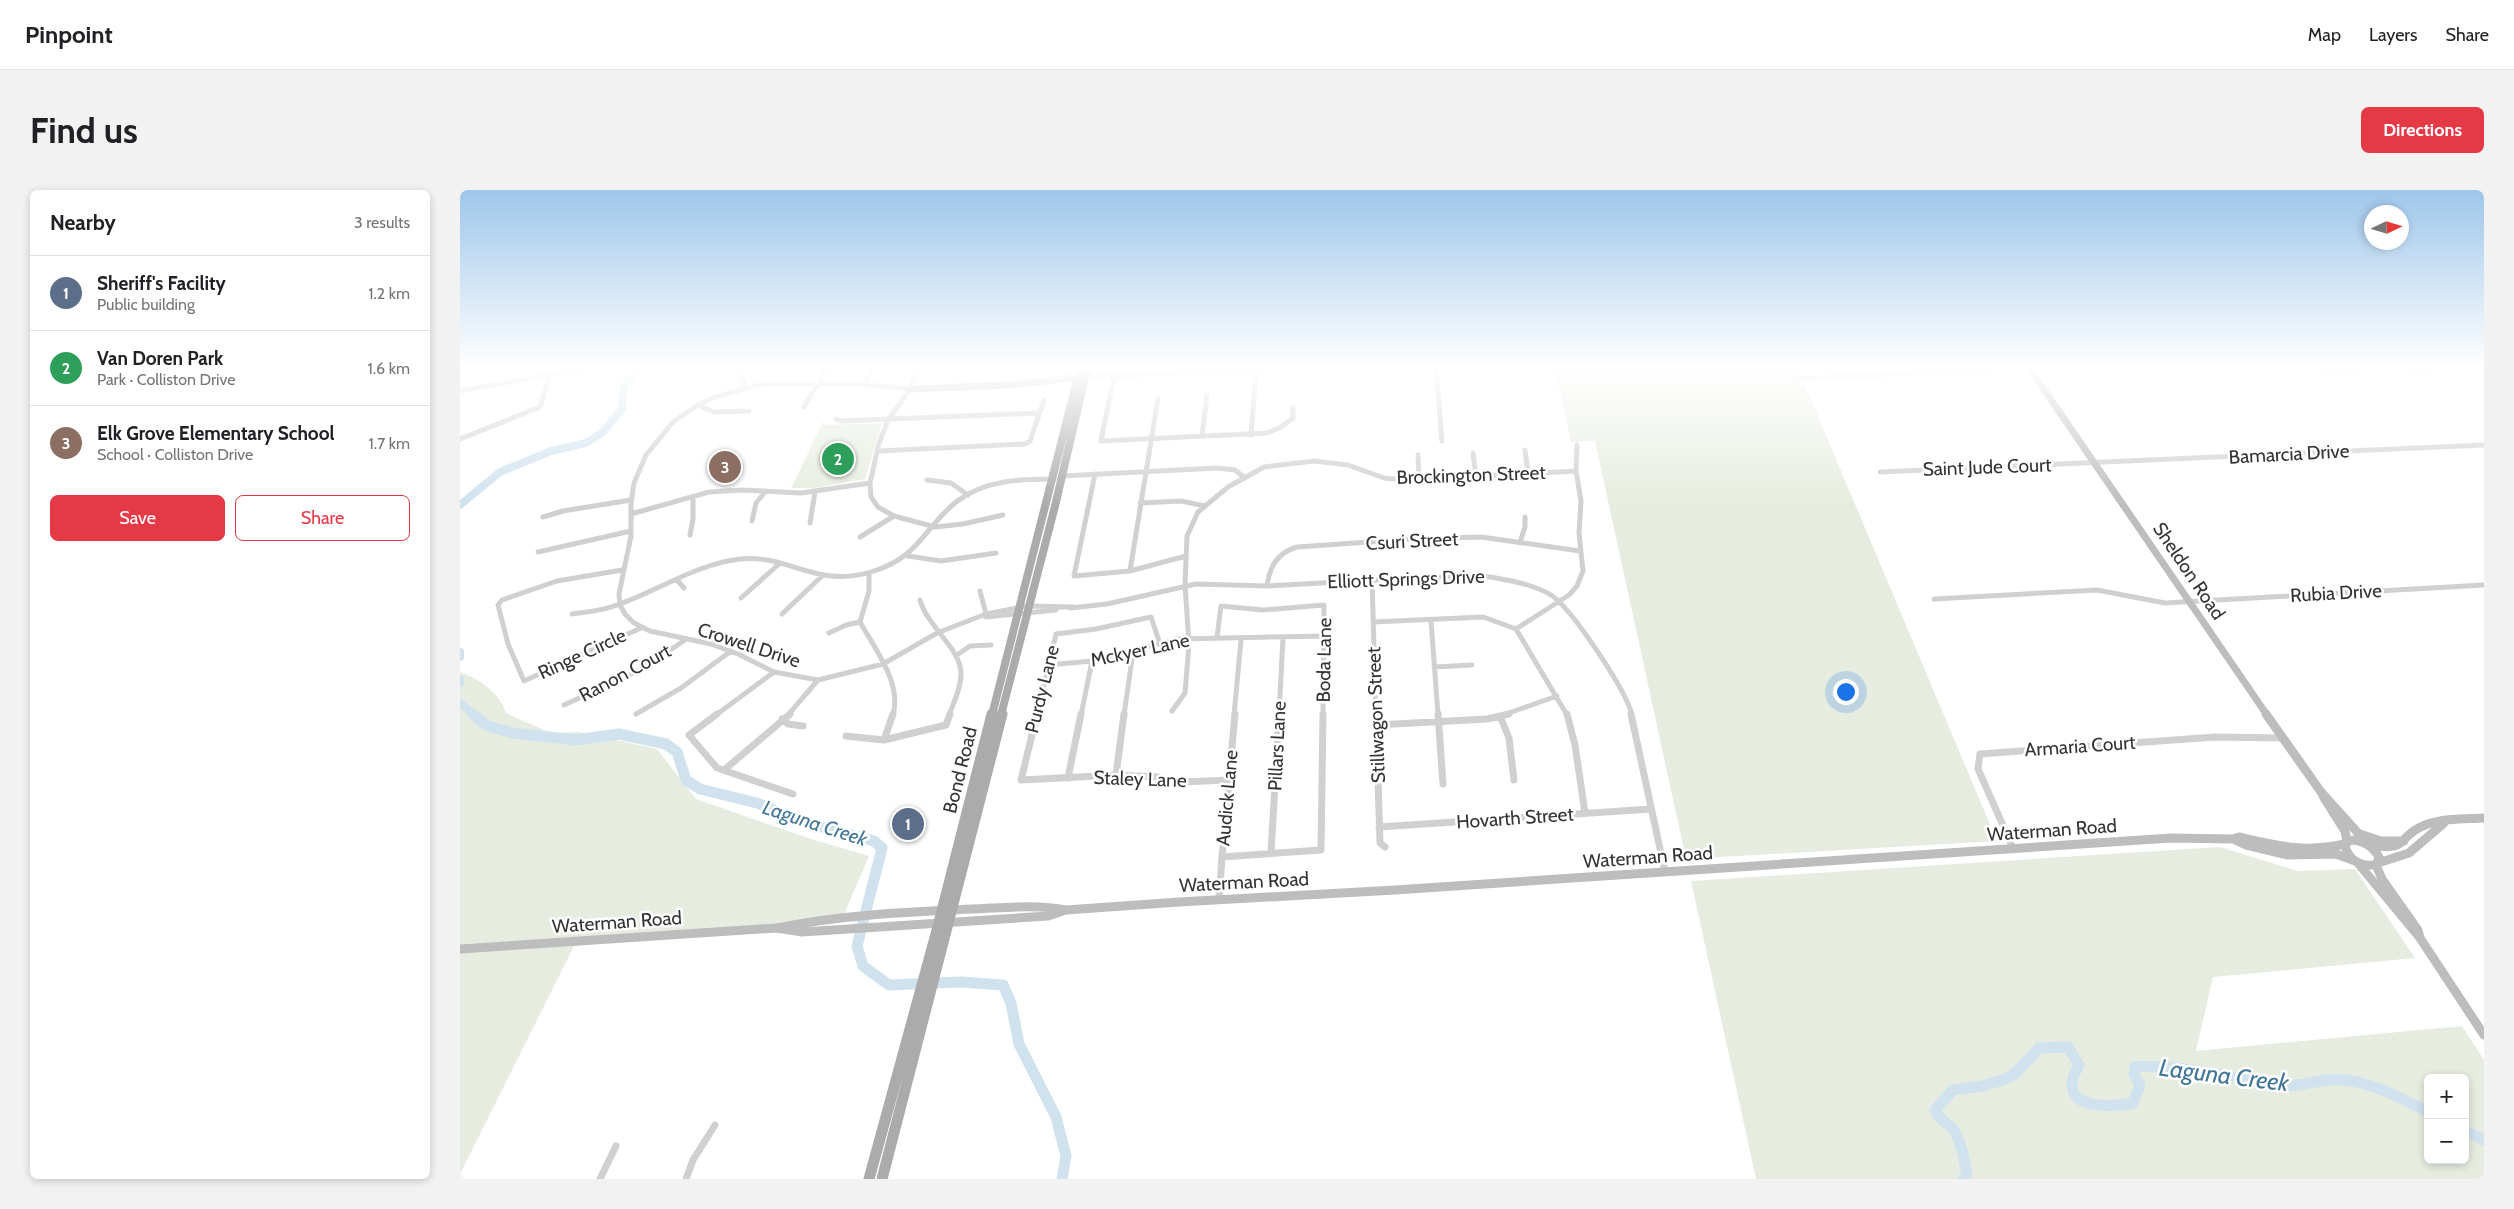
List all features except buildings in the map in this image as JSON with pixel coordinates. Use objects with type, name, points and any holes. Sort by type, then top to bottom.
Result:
[{"type":"main road","name":"Bond Road","points":[[882,1179],[931,968],[942,911],[1023,611],[1073,415]]},
{"type":"main road","name":"Sheldon Road","points":[[2062,415],[2282,738],[2321,792],[2345,831],[2346,852],[2356,862]]},
{"type":"main road","name":"Bond Road","points":[[931,968],[949,922],[1023,611],[1055,506],[1058,478]]},
{"type":"main road","name":"Sheldon Road","points":[[2321,792],[2378,854],[2377,864]]},
{"type":"main road","points":[[2369,844],[2394,848],[2402,845],[2404,841],[2425,825],[2484,818]]},
{"type":"main road","points":[[2420,938],[2418,930],[2382,879],[2377,864],[2409,853],[2444,823]]},
{"type":"main road","points":[[2358,833],[2381,840],[2404,841]]},
{"type":"main road","name":"Waterman Road","points":[[777,928],[802,932],[845,930],[1048,916],[1066,910],[2171,838],[2233,839],[2239,837],[2304,849],[2357,840],[2369,844]]},
{"type":"main road","name":"Waterman Road","points":[[2233,839],[2246,846],[2288,855],[2336,854],[2367,866],[2377,864]]},
{"type":"main road","points":[[2356,862],[2374,880],[2420,938],[2484,1035]]},
{"type":"main road","name":"Waterman Road","points":[[460,949],[777,928],[823,919],[952,910],[1050,906],[1066,910]]},
{"type":"main road","name":"Bond Road","points":[[870,1179],[924,996]]},
{"type":"street","points":[[460,439],[520,415]]},
{"type":"street","points":[[619,604],[618,588],[629,550],[631,500],[639,468],[659,437],[683,415]]},
{"type":"street","points":[[891,415],[879,443],[870,483],[871,497],[878,507],[894,516],[935,527],[963,524],[1003,514]]},
{"type":"street","points":[[836,419],[842,421],[888,420],[1009,415]]},
{"type":"street","points":[[878,451],[1026,444],[1030,441],[1038,415]]},
{"type":"street","points":[[1106,415],[1101,441],[1267,433],[1286,424],[1293,418],[1293,415]]},
{"type":"street","points":[[1130,571],[1155,415]]},
{"type":"street","points":[[1202,436],[1205,415]]},
{"type":"street","points":[[1251,435],[1253,415]]},
{"type":"street","points":[[1440,415],[1442,441]]},
{"type":"street","points":[[1516,630],[1559,603],[1577,586],[1583,570],[1580,551],[1581,501],[1576,471],[1577,445]]},
{"type":"street","name":"Bamarcia Drive","points":[[2095,463],[2484,445]]},
{"type":"street","points":[[1524,450],[1528,474]]},
{"type":"street","points":[[1473,453],[1476,476]]},
{"type":"street","points":[[1418,455],[1419,479]]},
{"type":"street","name":"Brockington Street","points":[[1172,711],[1185,693],[1189,639],[1185,585],[1187,536],[1198,512],[1228,487],[1264,467],[1314,461],[1348,465],[1384,478],[1419,479],[1576,471]]},
{"type":"street","name":"Saint Jude Court","points":[[1880,472],[2095,463]]},
{"type":"street","points":[[572,614],[590,613],[619,604],[700,569],[729,560],[761,559],[822,576],[848,577],[869,573],[892,565],[908,556],[952,506],[968,494],[989,485],[1009,480],[1217,468],[1235,470],[1245,478]]},
{"type":"street","points":[[1095,474],[1074,576],[1130,571],[1186,556]]},
{"type":"street","points":[[927,480],[947,481],[968,494]]},
{"type":"street","points":[[631,514],[693,496],[731,490],[815,492],[870,483]]},
{"type":"street","points":[[752,521],[756,503],[765,492]]},
{"type":"street","points":[[810,523],[814,513],[812,501],[815,492]]},
{"type":"street","points":[[690,535],[693,519],[693,496]]},
{"type":"street","points":[[543,517],[563,511],[631,500]]},
{"type":"street","points":[[1140,503],[1180,501],[1205,506]]},
{"type":"street","points":[[860,537],[894,516]]},
{"type":"street","points":[[1520,542],[1525,527],[1525,517]]},
{"type":"street","points":[[538,552],[631,531]]},
{"type":"street","name":"Csuri Street","points":[[1267,586],[1274,560],[1280,554],[1298,547],[1482,537],[1520,542],[1549,549],[1580,551]]},
{"type":"street","points":[[908,556],[927,562],[942,562],[996,553]]},
{"type":"street","points":[[741,598],[780,563]]},
{"type":"street","name":"Ringe Circle","points":[[622,570],[565,579],[502,600],[498,605],[508,644],[524,681],[614,642],[641,628]]},
{"type":"street","points":[[869,573],[869,591],[860,622],[883,664],[893,691],[895,704],[884,740]]},
{"type":"street","name":"Elliott Springs Drive","points":[[1074,607],[1107,604],[1185,585],[1221,583],[1267,586],[1473,575],[1502,577],[1538,589],[1551,595],[1577,623],[1626,696],[1665,872]]},
{"type":"street","points":[[782,614],[822,576]]},
{"type":"street","points":[[677,580],[684,588]]},
{"type":"street","name":"Stillwagon Street","points":[[1372,580],[1379,827],[1380,843],[1385,847]]},
{"type":"street","name":"Rubia Drive","points":[[1934,599],[2091,590],[2159,602],[2484,585]]},
{"type":"street","points":[[980,591],[986,614]]},
{"type":"street","points":[[846,736],[884,740],[946,725],[961,669],[956,655],[927,621],[920,600]]},
{"type":"street","name":"Crowell Drive","points":[[619,604],[626,616],[641,628],[685,640],[712,644],[774,672],[818,680],[883,664],[937,633],[958,623],[986,614],[1074,607]]},
{"type":"street","name":"Boda Lane","points":[[1217,637],[1221,606],[1262,610],[1324,605],[1321,850]]},
{"type":"street","name":"Crowell Drive","points":[[978,617],[1023,611]]},
{"type":"street","name":"Purdy Lane","points":[[1021,780],[1047,665],[1056,634],[1096,629],[1151,617],[1160,644]]},
{"type":"street","points":[[1373,622],[1483,617],[1516,630],[1557,696],[1571,726],[1585,813]]},
{"type":"street","points":[[1431,620],[1443,784]]},
{"type":"street","points":[[829,633],[846,625],[860,622]]},
{"type":"street","name":"Mckyer Lane","points":[[1047,665],[1092,661],[1160,644],[1189,639],[1217,637],[1241,640],[1324,636]]},
{"type":"street","name":"Pillars Lane","points":[[1271,853],[1283,638]]},
{"type":"street","name":"Ranon Court","points":[[564,706],[642,669],[685,640]]},
{"type":"street","name":"Audick Lane","points":[[1241,640],[1222,857],[1321,850]]},
{"type":"street","points":[[956,655],[970,646],[991,645]]},
{"type":"street","points":[[636,714],[681,688],[731,651]]},
{"type":"street","points":[[1116,775],[1133,652]]},
{"type":"street","points":[[1068,778],[1092,661]]},
{"type":"street","points":[[1434,667],[1472,665]]},
{"type":"street","points":[[774,672],[688,735],[704,752],[710,763],[724,770],[794,794]]},
{"type":"street","points":[[724,770],[744,749],[801,703],[812,684],[818,680]]},
{"type":"street","points":[[1376,725],[1500,716],[1557,696]]},
{"type":"street","points":[[1500,716],[1509,738],[1514,780]]},
{"type":"street","points":[[782,719],[788,724],[802,726]]},
{"type":"street","name":"Armaria Court","points":[[2013,848],[1978,769],[1980,754],[2215,738],[2282,738]]},
{"type":"street","name":"Staley Lane","points":[[1021,780],[1116,775],[1158,777],[1182,782],[1229,780]]},
{"type":"street","name":"Hovarth Street","points":[[1379,827],[1651,809]]},
{"type":"street","points":[[1219,900],[1222,857]]},
{"type":"street","points":[[686,1179],[693,1160],[715,1125]]},
{"type":"street","points":[[600,1179],[616,1146]]},
{"type":"shaded area","points":[[1565,415],[1817,415],[1997,841],[1686,859],[1595,441],[1571,442]]},
{"type":"shaded area","points":[[823,422],[828,425],[882,423],[865,479],[815,488],[791,488]]},
{"type":"shaded area","points":[[460,672],[494,693],[506,713],[551,733],[579,732],[657,749],[696,799],[811,839],[869,856],[843,917],[754,929],[574,946],[460,1174]]},
{"type":"shaded area","points":[[2220,847],[2298,871],[2355,869],[2415,958],[2213,977],[2196,1051],[2462,1026],[2484,1060],[2484,1179],[1756,1179],[1691,881]]},
{"type":"waterway","name":"Laguna Creek","points":[[460,505],[500,472],[551,451],[586,443],[603,432],[617,415]]},
{"type":"waterway","name":"Laguna Creek","points":[[460,652],[460,657]]},
{"type":"waterway","name":"Laguna Creek","points":[[460,703],[475,715]]},
{"type":"waterway","name":"Laguna Creek","points":[[473,714],[488,726],[513,733],[575,740],[619,734],[666,744],[677,752],[686,780],[700,789],[757,803],[803,822],[874,841],[882,848],[857,946],[863,966],[889,985],[961,982],[1003,985],[1011,1003],[1019,1044],[1056,1117],[1066,1156],[1062,1179]]},
{"type":"waterway","name":"Laguna Creek","points":[[1963,1179],[1967,1174],[1957,1136],[1935,1110],[1953,1090],[1982,1086],[2003,1080],[2015,1074],[2039,1048],[2068,1047],[2079,1065],[2072,1081],[2074,1093],[2079,1099],[2096,1105],[2133,1103],[2140,1085],[2134,1074],[2135,1067],[2153,1067],[2207,1072],[2285,1086],[2344,1080],[2369,1085],[2424,1110]]},
{"type":"waterway","name":"Laguna Creek","points":[[2469,1133],[2484,1140]]},
{"type":"place","name":"Van Doren Park","points":[[838,459]]},
{"type":"place","name":"Elk Grove Elementary School","points":[[725,467]]},
{"type":"place","name":"Sheriff's Facility","points":[[908,824]]}]
